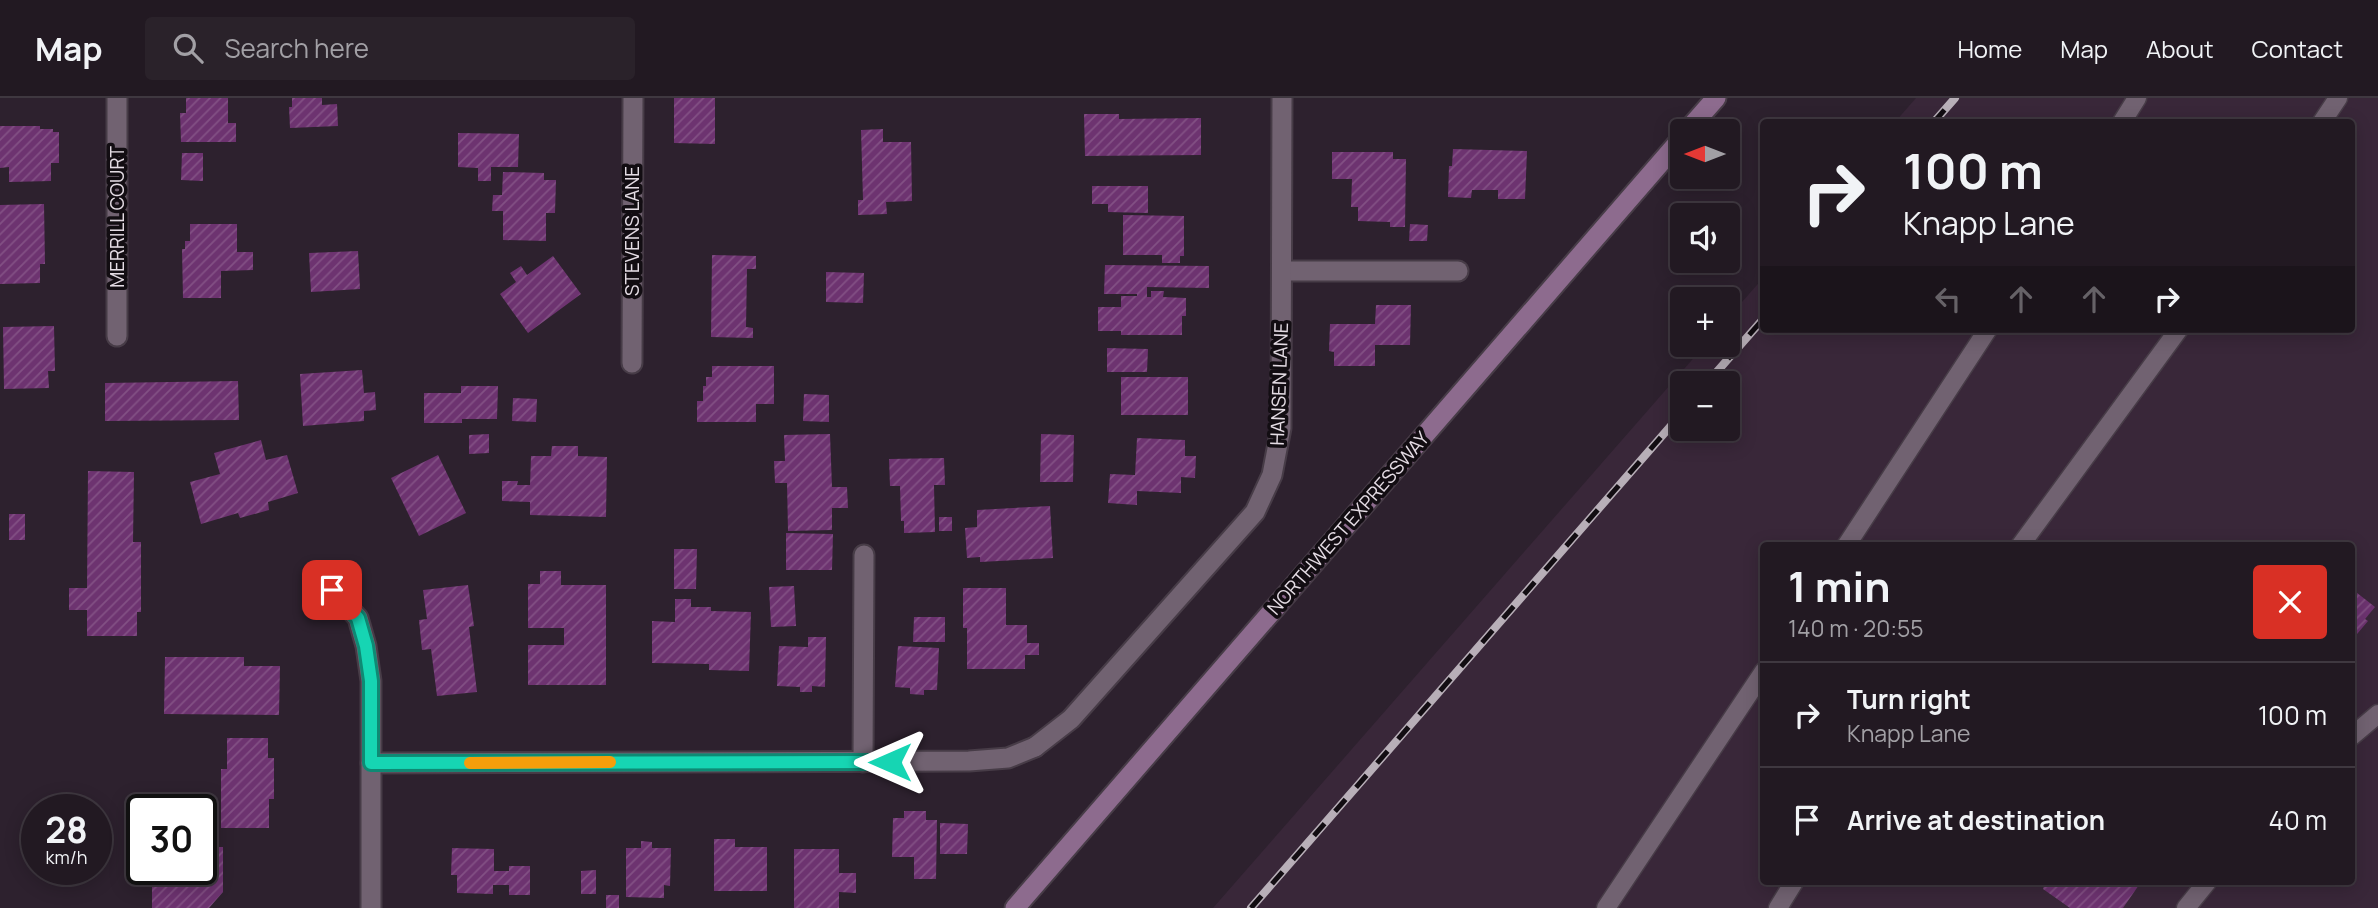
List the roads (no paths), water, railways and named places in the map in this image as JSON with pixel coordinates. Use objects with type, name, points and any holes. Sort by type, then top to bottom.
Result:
[{"type":"main road","points":[[1698,119],[1716,98]]},
{"type":"main road","name":"NORTHWEST EXPRESSWAY","points":[[1015,908],[1670,152]]},
{"type":"street","name":"MERRILL COURT","points":[[117,98],[117,336]]},
{"type":"street","name":"STEVENS LANE","points":[[632,363],[633,98]]},
{"type":"street","name":"HANSEN LANE","points":[[371,763],[969,761],[1007,758],[1035,747],[1071,719],[1255,512],[1272,475],[1281,428],[1282,98]]},
{"type":"street","points":[[1282,271],[1458,271]]},
{"type":"street","points":[[863,762],[864,555]]},
{"type":"street","points":[[332,590],[358,618],[366,646],[371,681],[371,908]]},
{"type":"lane","points":[[2124,119],[2137,98]]},
{"type":"lane","points":[[2324,119],[2339,98]]},
{"type":"lane","points":[[1849,542],[1985,333]]},
{"type":"lane","points":[[2023,542],[2176,333]]},
{"type":"lane","points":[[1606,908],[1760,677]]},
{"type":"lane","points":[[2355,733],[2378,714]]},
{"type":"lane","points":[[1778,908],[1792,885]]},
{"type":"lane","points":[[2186,908],[2205,885]]},
{"type":"railway","points":[[1937,119],[1955,98]]},
{"type":"railway","points":[[1718,371],[1760,323]]},
{"type":"railway","points":[[1251,908],[1670,427]]}]
